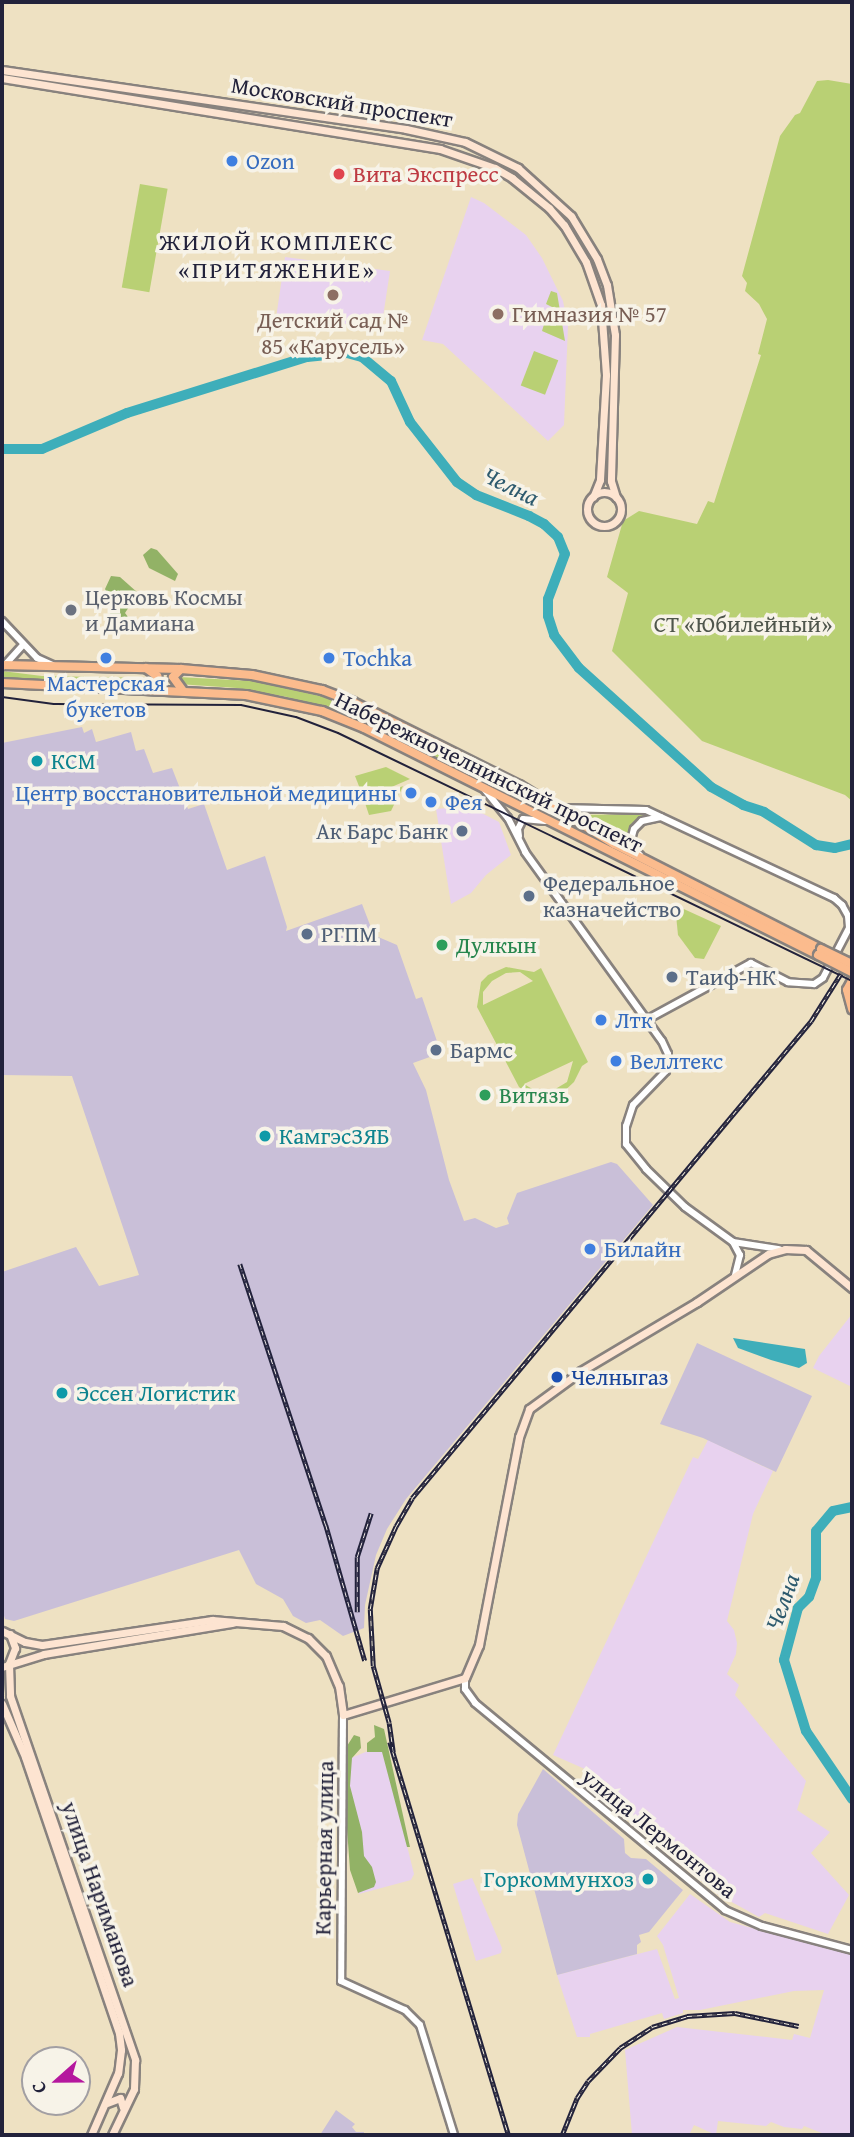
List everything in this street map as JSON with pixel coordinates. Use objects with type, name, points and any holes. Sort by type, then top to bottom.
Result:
[{"type":"main road","name":"Московский проспект","points":[[2,70],[406,129],[465,142],[518,169],[571,216],[597,260],[607,285],[615,335],[611,481],[621,515],[615,523],[604,526],[595,524],[589,517],[588,503],[600,480],[606,375],[601,305],[586,262],[564,225],[549,208],[512,178],[468,157],[427,147],[2,78]]},
{"type":"main road","points":[[593,497],[603,491],[616,497]]},
{"type":"main road","name":"Набережночелнинский проспект","points":[[3,665],[181,669],[252,675],[322,690],[353,702],[498,774],[649,863],[852,972]]},
{"type":"main road","points":[[146,668],[157,676],[157,681],[146,689]]},
{"type":"main road","points":[[181,669],[173,677],[183,691]]},
{"type":"main road","name":"Набережночелнинский проспект","points":[[2,682],[246,695],[322,711],[819,952],[852,964]]},
{"type":"main road","points":[[852,981],[847,999],[852,1009]]},
{"type":"main road","points":[[4,1631],[25,1642],[41,1645],[187,1622],[240,1621],[283,1626],[319,1647],[334,1672],[343,1715],[465,1678],[478,1645],[519,1437],[529,1409],[581,1371],[779,1249],[799,1249],[813,1254],[852,1289]]},
{"type":"main road","points":[[6,1665],[44,1654],[191,1632],[240,1621]]},
{"type":"main road","name":"улица Нариманова","points":[[4,1631],[15,1648],[6,1665],[10,1696],[133,2051],[134,2089],[112,2135]]},
{"type":"main road","name":"улица Нариманова","points":[[2,1704],[25,1757],[117,2027],[121,2050],[118,2073],[92,2135]]},
{"type":"main road","points":[[107,2103],[120,2098],[123,2112]]},
{"type":"street","points":[[2,621],[37,657],[62,668]]},
{"type":"street","points":[[3,665],[24,646]]},
{"type":"street","points":[[484,789],[508,818],[520,841],[668,1054],[666,1071],[633,1105],[626,1126],[626,1144],[677,1199],[733,1242],[740,1255],[735,1276]]},
{"type":"street","points":[[557,808],[646,810],[834,898],[842,905],[849,928],[823,978],[814,984],[788,982],[751,963],[646,1020]]},
{"type":"street","points":[[649,863],[634,849],[631,839],[634,829],[642,821],[665,817]]},
{"type":"street","points":[[520,841],[520,822],[527,818],[547,821]]},
{"type":"street","points":[[733,1242],[779,1249]]},
{"type":"street","name":"улица Лермонтова","points":[[465,1678],[469,1696],[725,1910],[762,1926],[852,1950]]},
{"type":"street","name":"Карьерная улица","points":[[343,1715],[341,1981],[405,2010],[421,2025],[454,2135]]},
{"type":"shaded area","name":"Гимназия № 57","points":[[471,197],[484,203],[526,235],[542,258],[563,301],[568,326],[564,425],[548,441],[443,344],[422,340]]},
{"type":"shaded area","name":"Детский сад № 85 «Карусель»","points":[[285,257],[390,271],[381,330],[322,320],[315,324],[276,318]]},
{"type":"shaded area","points":[[82,727],[84,733],[92,729],[96,742],[131,732],[136,751],[144,749],[153,773],[172,768],[188,809],[204,804],[227,870],[265,856],[286,931],[362,904],[375,938],[376,936],[397,945],[416,999],[422,997],[441,1053],[413,1063],[426,1090],[449,1180],[464,1221],[475,1218],[496,1228],[509,1224],[507,1218],[517,1193],[611,1162],[617,1164],[653,1205],[406,1499],[387,1529],[376,1555],[365,1605],[364,1628],[343,1636],[320,1620],[306,1623],[293,1616],[283,1599],[256,1584],[239,1550],[14,1621],[5,1619],[2,1609],[2,1272],[76,1247],[99,1286],[139,1275],[72,1076],[2,1075],[2,743]]},
{"type":"shaded area","points":[[468,806],[499,822],[511,855],[486,875],[471,893],[451,904],[436,809]]},
{"type":"shaded area","points":[[852,1314],[852,1387],[813,1368],[819,1356]]},
{"type":"shaded area","points":[[697,1343],[812,1396],[776,1472],[703,1438],[660,1424]]},
{"type":"shaded area","points":[[708,1440],[773,1471],[753,1514],[727,1621],[734,1630],[737,1643],[736,1654],[727,1674],[739,1685],[735,1695],[806,1781],[797,1810],[830,1832],[811,1853],[849,1895],[828,1934],[765,1913],[759,1917],[717,1894],[639,1829],[627,1809],[615,1815],[592,1796],[597,1779],[594,1773],[553,1755],[693,1457],[698,1459]]},
{"type":"shaded area","points":[[382,1745],[414,1874],[411,1880],[359,1894],[351,1834],[349,1759]]},
{"type":"shaded area","points":[[543,1769],[624,1839],[625,1853],[631,1858],[646,1859],[683,1890],[649,1932],[639,1935],[641,1942],[637,1945],[637,1954],[557,1975],[517,1825],[518,1814]]},
{"type":"shaded area","points":[[472,1878],[502,1948],[501,1953],[476,1961],[453,1884]]},
{"type":"shaded area","points":[[690,1894],[730,1922],[852,1955],[852,2135],[827,2135],[804,2126],[802,2129],[784,2127],[771,2122],[766,2126],[718,2121],[716,2135],[694,2125],[689,2135],[632,2135],[625,2050],[677,2027],[792,2040],[794,2034],[810,2038],[824,1990],[794,1991],[700,2010],[683,2010],[683,2013],[664,2019],[662,2013],[590,2034],[590,2037],[577,2037],[557,1975],[657,1949],[675,1999],[679,1998],[663,1945],[657,1936]]},
{"type":"shaded area","points":[[336,2110],[355,2124],[352,2127],[356,2132],[364,2132],[364,2135],[320,2135]]},
{"type":"green space","name":"СТ «Юбилейный»","points":[[817,81],[852,84],[852,801],[845,795],[702,741],[612,651],[628,593],[607,577],[623,521],[639,511],[697,524],[708,501],[714,503],[761,355],[758,354],[767,319],[759,304],[745,291],[747,283],[742,276],[780,136],[795,115],[800,113]]},
{"type":"green space","points":[[140,184],[168,189],[149,292],[122,287]]},
{"type":"green space","points":[[551,291],[557,293],[565,341],[542,331],[549,308],[558,310],[546,304]]},
{"type":"green space","points":[[534,351],[558,360],[545,395],[521,386]]},
{"type":"green space","points":[[151,548],[157,550],[178,574],[175,581],[149,568],[143,555]]},
{"type":"green space","points":[[111,576],[120,577],[138,593],[125,613],[135,626],[134,630],[119,625],[110,617],[111,602],[105,589]]},
{"type":"green space","points":[[2,671],[42,676],[153,678],[154,681],[103,680],[90,685],[33,684],[2,679]]},
{"type":"green space","points":[[178,677],[252,681],[325,697],[515,790],[608,846],[345,716],[287,697],[237,688],[178,684]]},
{"type":"green space","points":[[386,767],[410,779],[364,799],[355,776]]},
{"type":"green space","points":[[403,786],[391,811],[369,815],[365,803]]},
{"type":"green space","points":[[578,815],[650,815],[634,825],[632,851]]},
{"type":"green space","points":[[675,905],[721,926],[704,959],[695,958],[678,935]]},
{"type":"green space","points":[[506,967],[534,972],[541,968],[588,1062],[582,1066],[574,1082],[560,1095],[534,1098],[519,1087],[477,1007],[481,982],[488,975]],"holes":[[[520,972],[533,981],[483,1005],[483,992],[492,981],[506,973]],[[573,1061],[567,1082],[552,1091],[534,1090],[524,1084]]]},
{"type":"green space","points":[[374,1725],[384,1729],[410,1847],[407,1847],[382,1752],[367,1752],[367,1743],[375,1737]]},
{"type":"green space","points":[[354,1735],[360,1737],[361,1748],[352,1758],[350,1786],[362,1832],[364,1856],[372,1867],[376,1882],[374,1887],[358,1893],[350,1870],[347,1829],[347,1746]]},
{"type":"water","points":[[733,1338],[805,1349],[807,1363],[799,1368],[771,1360],[738,1348]]},
{"type":"waterway","name":"Челна","points":[[2,449],[42,449],[127,413],[307,357],[347,353],[362,357],[391,381],[410,422],[457,482],[476,495],[544,524],[558,537],[565,554],[548,599],[548,616],[554,635],[579,668],[711,787],[743,805],[764,812],[816,845],[835,848],[852,844]]},
{"type":"waterway","name":"Челна","points":[[852,1507],[833,1511],[816,1531],[816,1578],[809,1597],[798,1608],[784,1660],[806,1731],[852,1799]]},
{"type":"tram line","points":[[2,697],[54,704],[241,705],[296,717],[338,733],[852,981]]},
{"type":"railway","points":[[393,1752],[389,1723],[373,1666],[370,1609],[377,1568],[412,1498],[811,1021],[852,956]]},
{"type":"railway","points":[[240,1264],[326,1525],[365,1661]]},
{"type":"railway","points":[[357,1612],[357,1557],[371,1513]]},
{"type":"railway","points":[[390,1742],[509,2135]]},
{"type":"railway","points":[[562,2135],[577,2098],[588,2081],[620,2048],[652,2027],[687,2016],[735,2013],[799,2026]]},
{"type":"place","name":"Ozon","points":[[232,161]]},
{"type":"place","name":"Вита Экспресс","points":[[339,174]]},
{"type":"place","name":"Детский сад № 85 «Карусель»","points":[[333,295]]},
{"type":"place","name":"Гимназия № 57","points":[[498,314]]},
{"type":"place","name":"Церковь Космы и Дамиана","points":[[71,610]]},
{"type":"place","name":"Мастерская букетов","points":[[106,658]]},
{"type":"place","name":"Tochka","points":[[329,658]]},
{"type":"place","name":"КСМ","points":[[37,761]]},
{"type":"place","name":"Центр восстановительной медицины","points":[[411,793]]},
{"type":"place","name":"Фея","points":[[431,802]]},
{"type":"place","name":"Ак Барс Банк","points":[[462,831]]},
{"type":"place","name":"Федеральное казначейство","points":[[529,896]]},
{"type":"place","name":"РГПМ","points":[[307,934]]},
{"type":"place","name":"Дулкын","points":[[442,945]]},
{"type":"place","name":"Таиф-НК","points":[[672,977]]},
{"type":"place","name":"Лтк","points":[[601,1020]]},
{"type":"place","name":"Бармс","points":[[436,1050]]},
{"type":"place","name":"Веллтекс","points":[[616,1061]]},
{"type":"place","name":"Витязь","points":[[485,1095]]},
{"type":"place","name":"КамгэсЗЯБ","points":[[265,1136]]},
{"type":"place","name":"Билайн","points":[[590,1249]]},
{"type":"place","name":"Челныгаз","points":[[557,1377]]},
{"type":"place","name":"Эссен Логистик","points":[[62,1393]]},
{"type":"place","name":"Горкоммунхоз","points":[[648,1879]]},
{"type":"district","name":"ЖИЛОЙ КОМПЛЕКС «ПРИТЯЖЕНИЕ»","points":[[277,256]]}]
